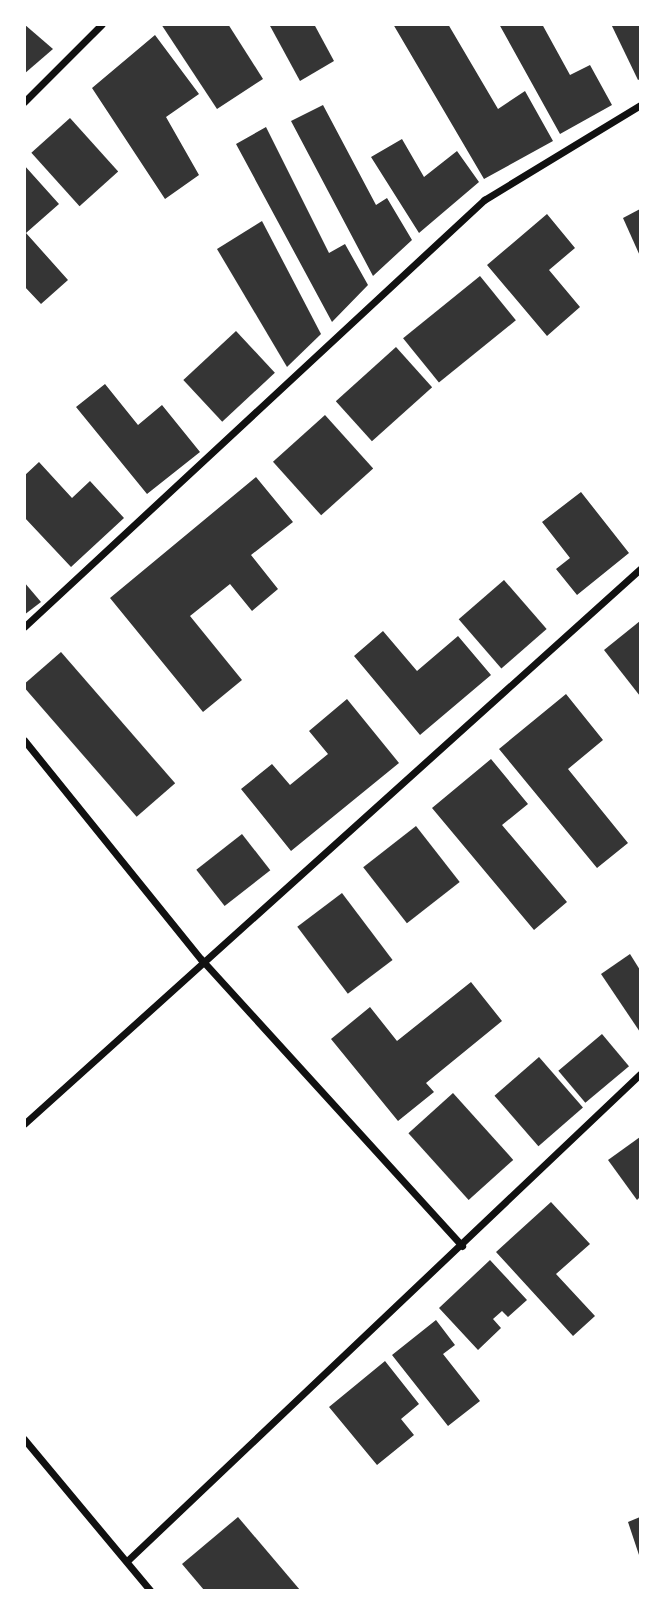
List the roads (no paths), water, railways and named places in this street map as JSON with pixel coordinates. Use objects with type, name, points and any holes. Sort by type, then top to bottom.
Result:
[{"type":"street","points":[[24,102],[102,24]]},
{"type":"street","points":[[24,627],[484,200],[640,105]]},
{"type":"street","points":[[24,1124],[201,959],[640,569]]},
{"type":"street","points":[[24,740],[201,959],[463,1246]]},
{"type":"street","points":[[127,1561],[463,1246],[640,1074]]},
{"type":"street","points":[[24,1439],[150,1591]]}]
